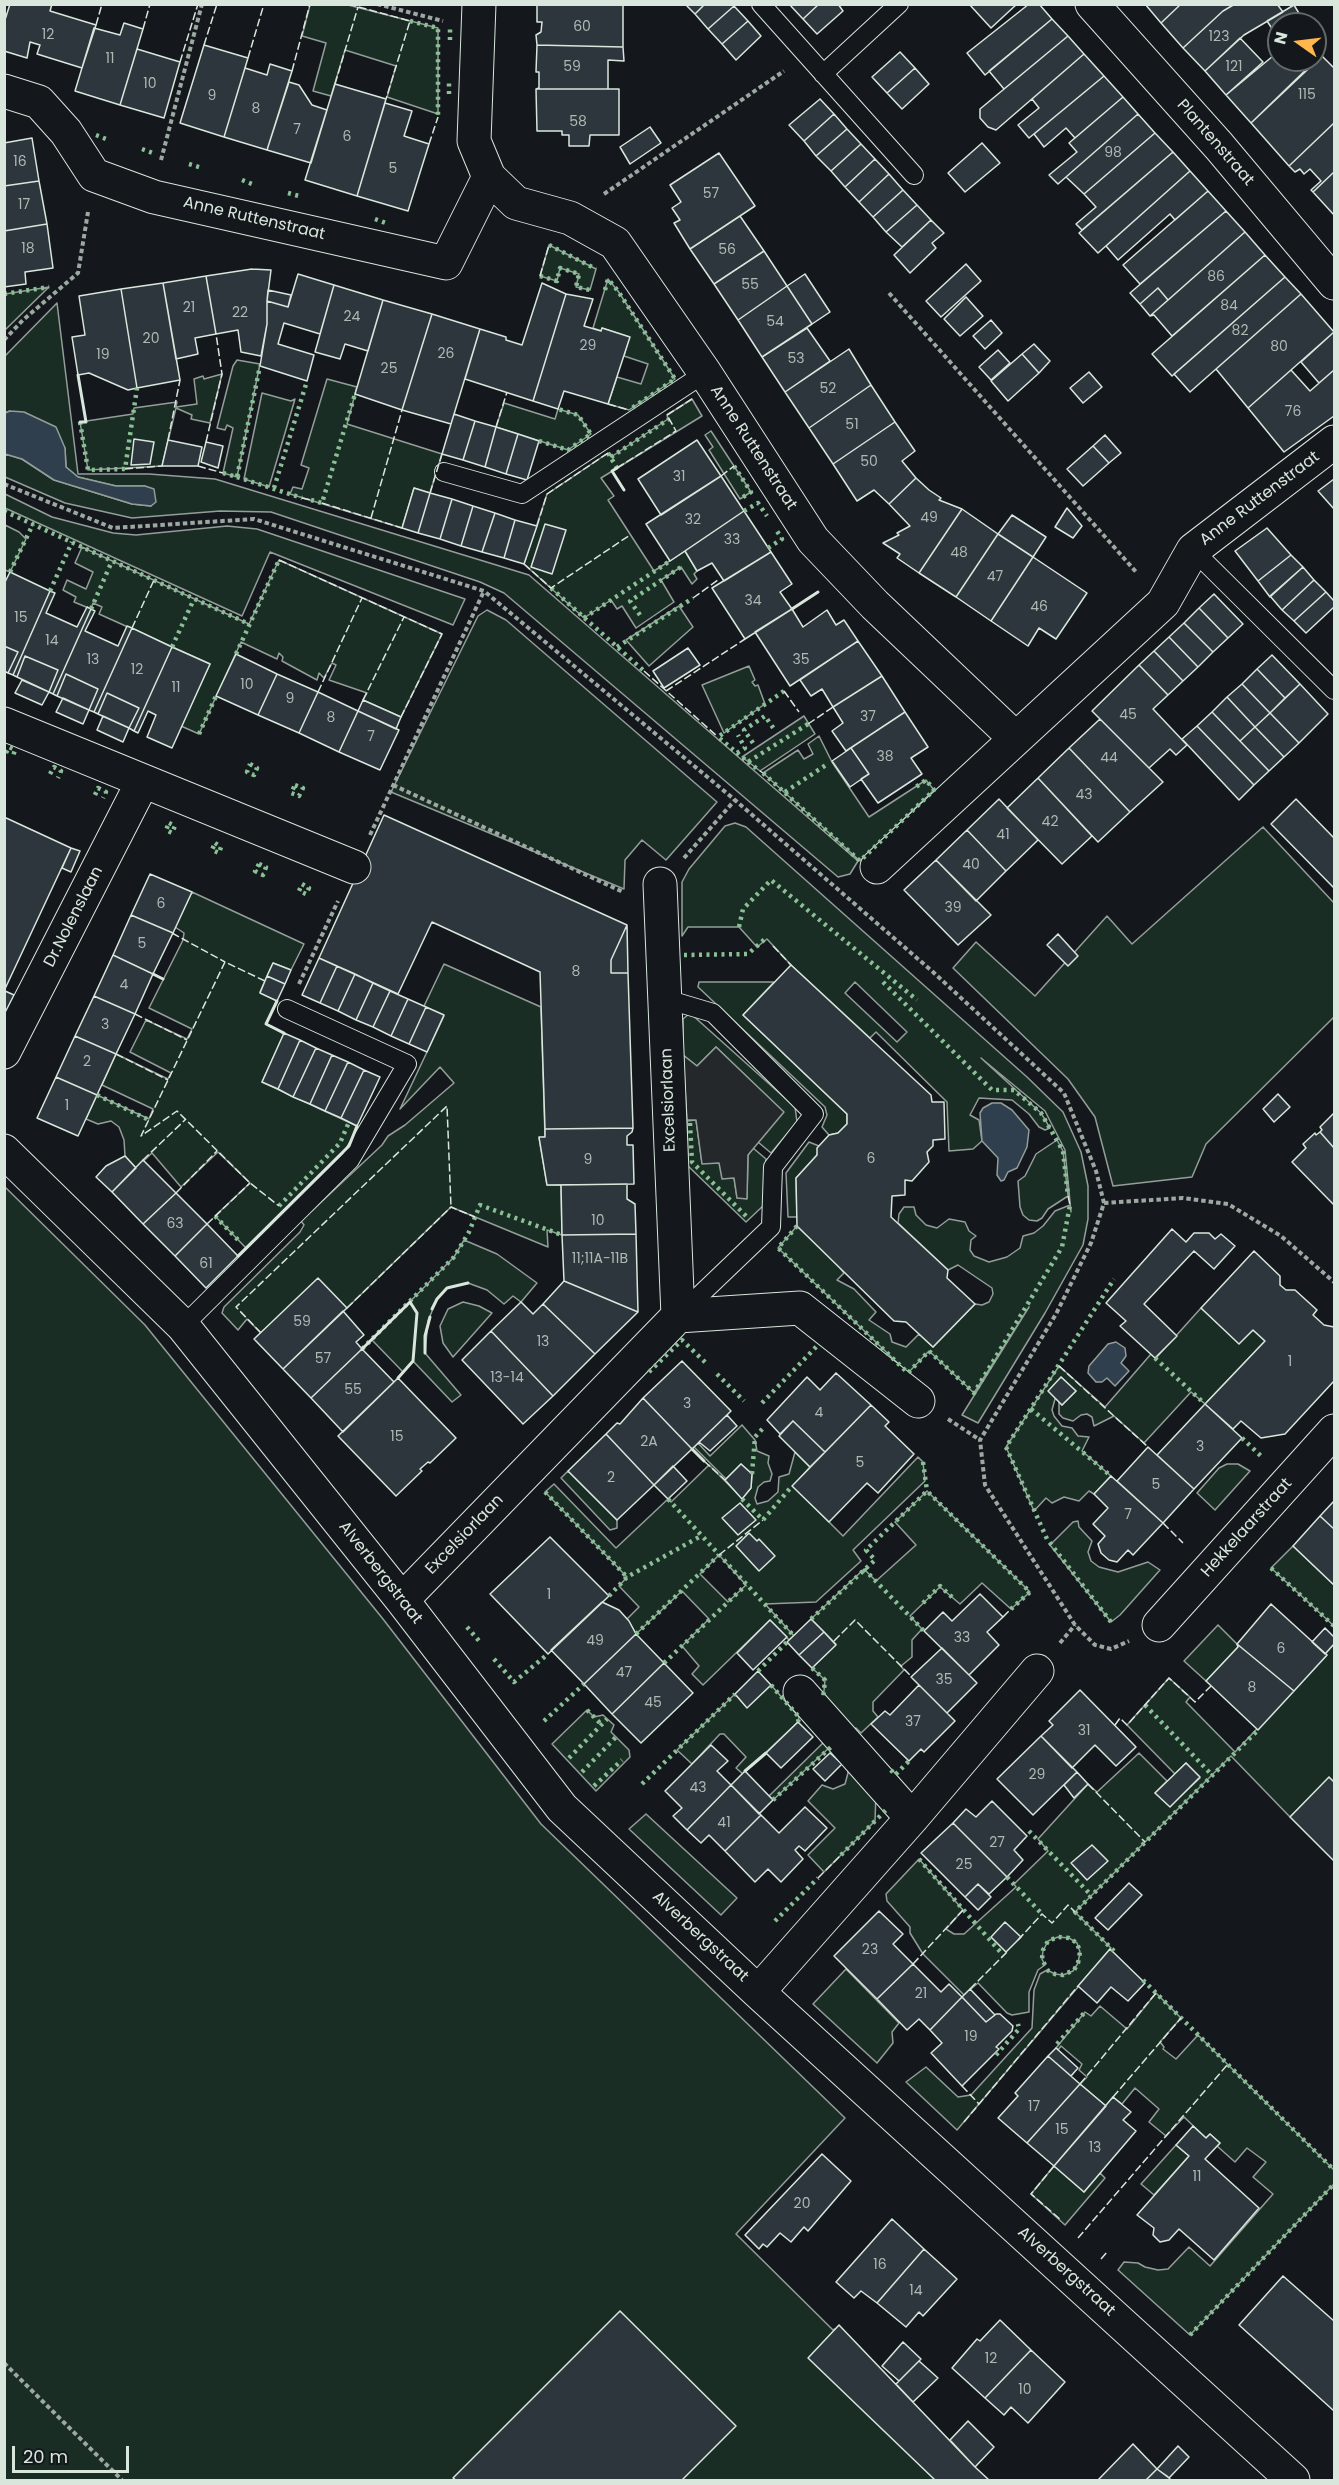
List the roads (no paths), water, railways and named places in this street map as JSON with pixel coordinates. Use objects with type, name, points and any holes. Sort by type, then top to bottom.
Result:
[{"type":"street","name":"Plantenstraat","points":[[1092,4],[1219,146],[1335,283]]},
{"type":"street","name":"Anne Ruttenstraat","points":[[479,17],[474,141],[489,177],[516,203],[570,218],[615,243],[705,373],[813,540],[875,605],[1015,738]]},
{"type":"street","name":"Anne Ruttenstraat","points":[[4,91],[39,102],[66,132],[94,175],[154,197],[446,264],[489,177]]},
{"type":"street","name":"Anne Ruttenstraat","points":[[877,867],[1163,603],[1193,550],[1335,442]]},
{"type":"street","points":[[4,724],[354,867]]},
{"type":"street","name":"Dr.Nolenslaan","points":[[4,1052],[143,781]]},
{"type":"street","name":"Excelsiorlaan","points":[[402,1600],[678,1316],[661,897]]},
{"type":"street","name":"Alverbergstraat","points":[[4,1151],[183,1326],[402,1600],[562,1808],[759,1992],[1293,2481]]},
{"type":"street","points":[[678,1316],[800,1308],[918,1401]]},
{"type":"street","name":"Hekkelaarstraat","points":[[1159,1625],[1335,1431]]},
{"type":"street","name":"Alverbergstraat","points":[[759,1992],[1037,1671]]},
{"type":"street","points":[[800,1692],[912,1818]]},
{"type":"lane","points":[[761,4],[914,175]]},
{"type":"lane","points":[[823,74],[900,4]]},
{"type":"lane","points":[[444,472],[522,494],[705,373]]},
{"type":"lane","points":[[1193,550],[1335,690]]},
{"type":"lane","points":[[666,999],[713,1013],[814,1114],[773,1167],[771,1227],[678,1316]]},
{"type":"lane","points":[[183,1326],[350,1160],[407,1064],[287,1009]]},
{"type":"water","points":[[24,412],[56,427],[65,448],[66,467],[78,477],[116,486],[145,486],[154,489],[156,502],[151,506],[132,504],[54,480],[22,459],[5,454],[5,413]]},
{"type":"water","points":[[992,1103],[1001,1103],[1012,1110],[1029,1130],[1027,1147],[1017,1168],[1008,1172],[1001,1181],[997,1175],[998,1158],[982,1141],[980,1113],[983,1108]]},
{"type":"water","points":[[1116,1342],[1125,1348],[1126,1356],[1121,1363],[1129,1371],[1115,1386],[1107,1378],[1102,1382],[1096,1382],[1088,1373],[1089,1366],[1108,1344]]}]
